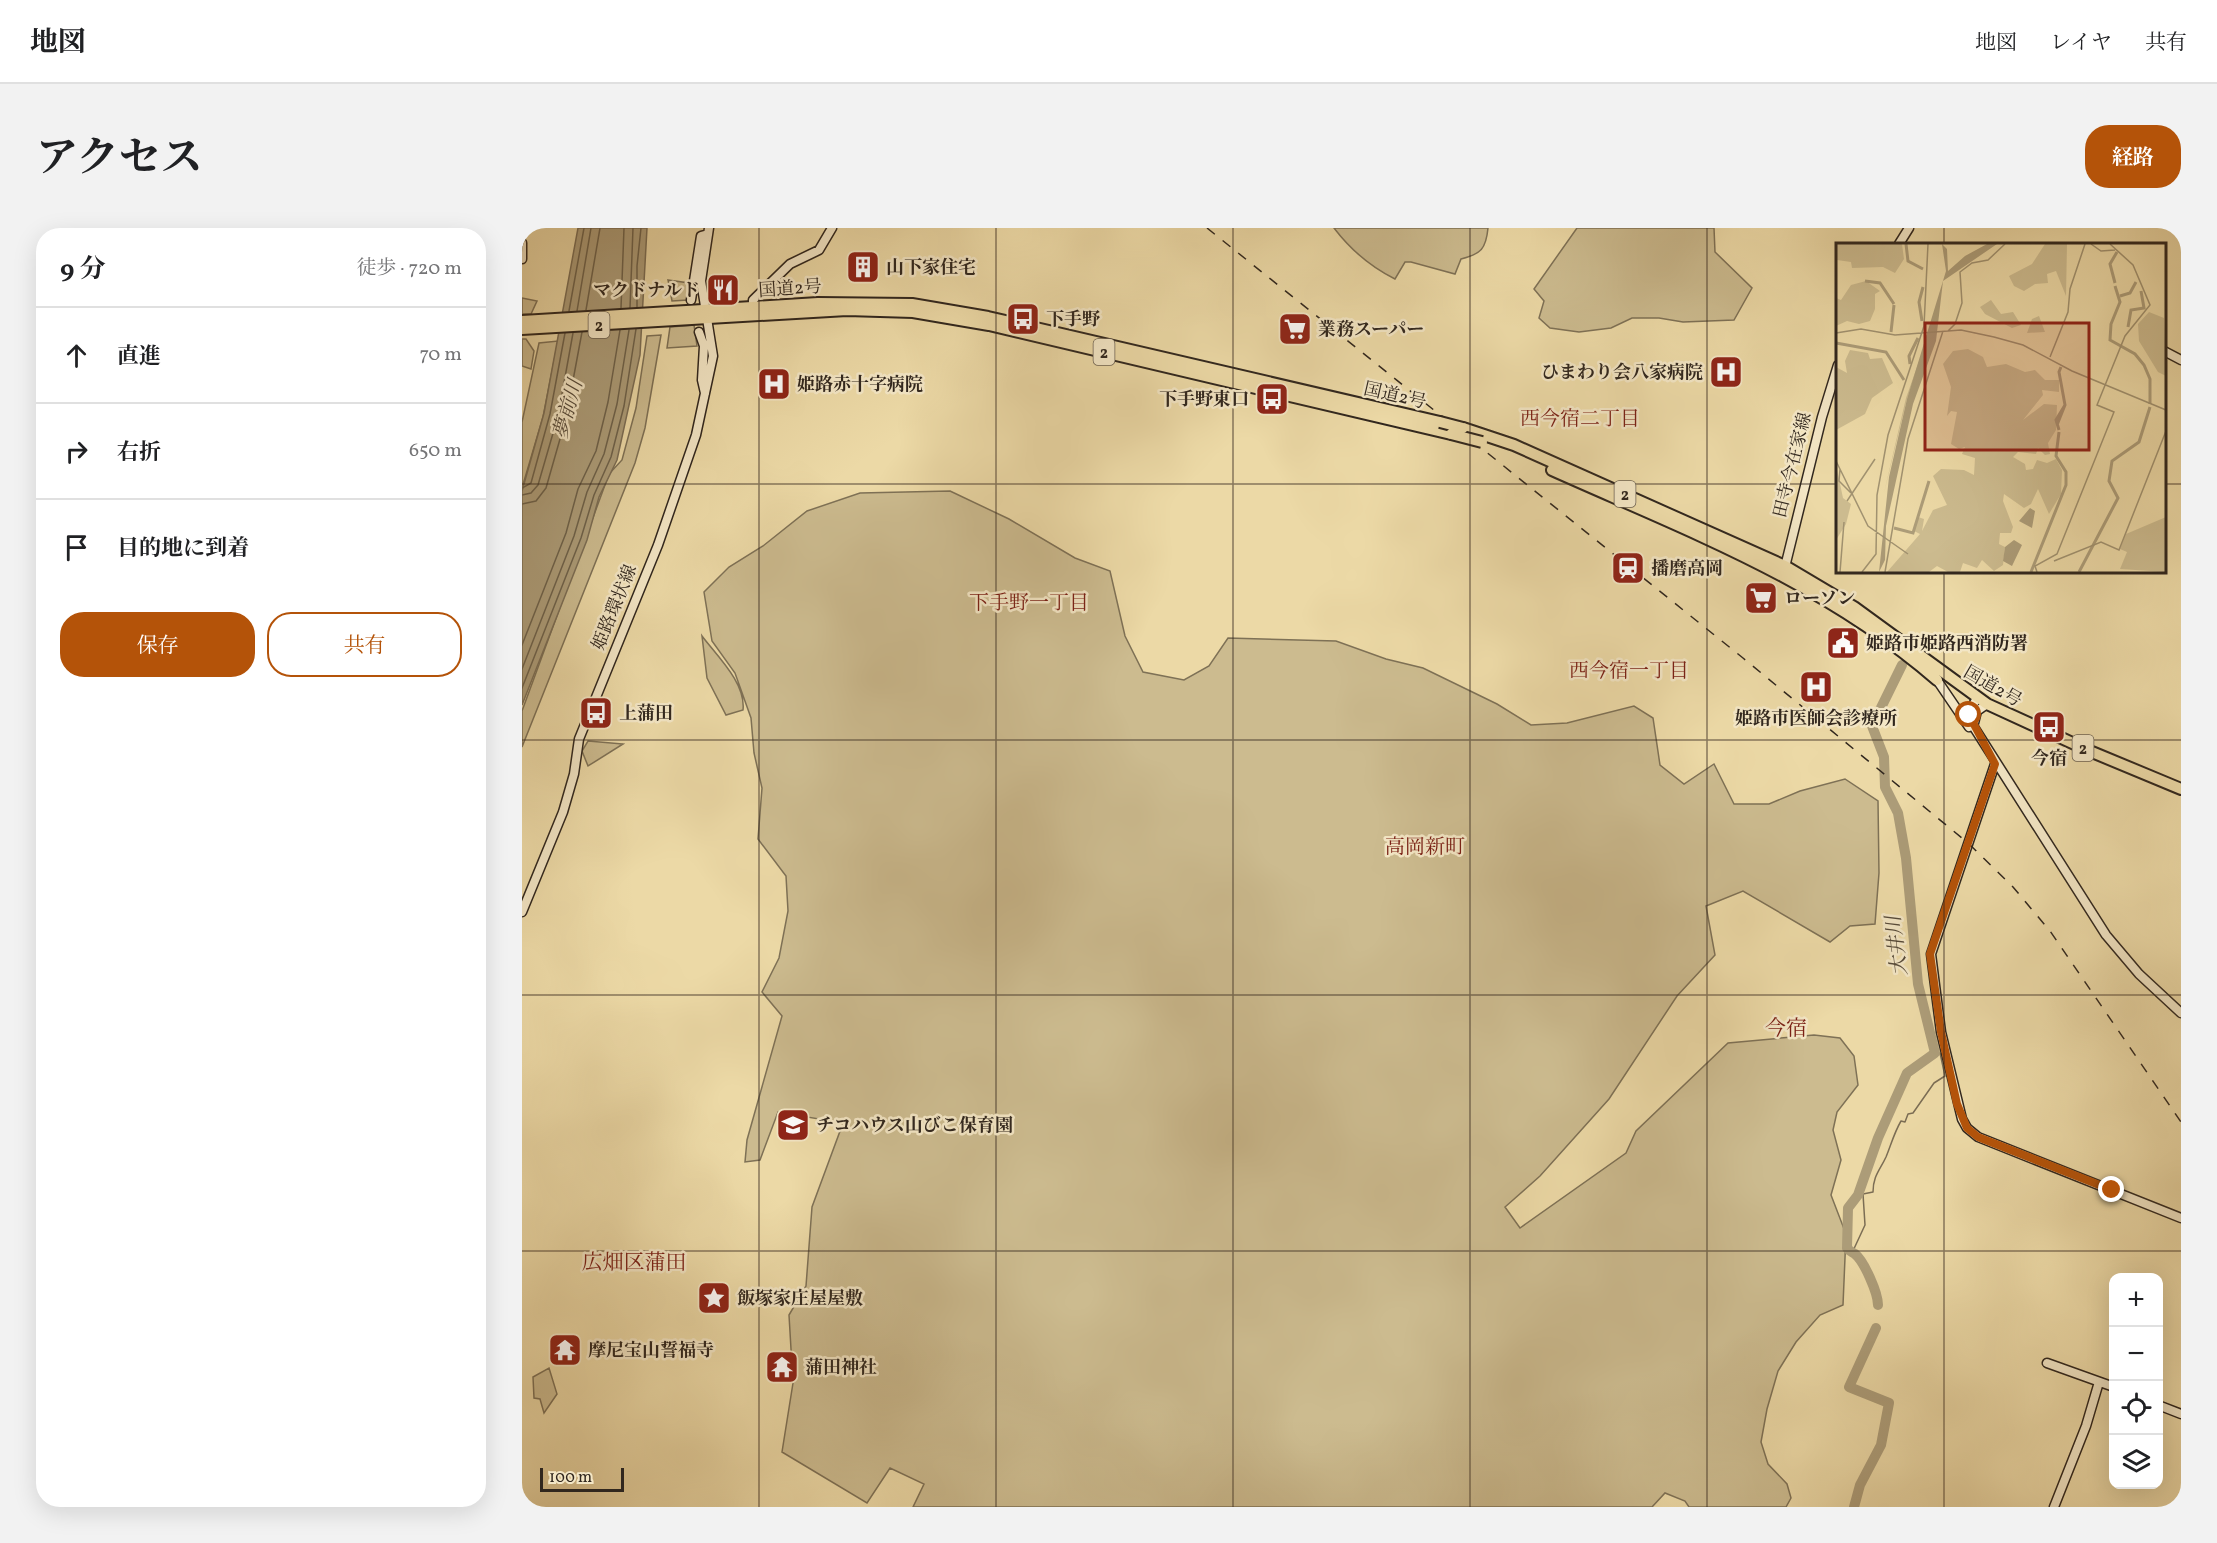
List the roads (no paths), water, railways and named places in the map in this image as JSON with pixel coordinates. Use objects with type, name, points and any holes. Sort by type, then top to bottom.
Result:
[{"type":"highway","name":"国道2号","points":[[707,314],[753,307],[847,301],[912,304],[957,310],[1463,429],[1524,450],[1784,570],[1854,607],[1982,701],[2181,789]]},
{"type":"highway","name":"国道2号","points":[[522,329],[537,324],[707,314],[847,310],[938,315],[1070,343],[1451,434],[1482,442],[1537,463],[1784,570],[1846,611],[1937,680]]},
{"type":"highway","name":"国道2号","points":[[522,321],[537,324]]},
{"type":"street","points":[[753,307],[753,300],[790,264],[819,250],[831,228]]},
{"type":"street","points":[[1900,243],[1909,228]]},
{"type":"street","points":[[691,300],[701,236],[708,231]]},
{"type":"street","name":"姫路環状線","points":[[522,912],[563,812],[574,774],[579,739],[658,546],[696,435],[713,356],[701,281],[708,231]]},
{"type":"street","points":[[522,243],[522,259]]},
{"type":"street","points":[[699,332],[704,346],[702,387],[705,393]]},
{"type":"street","points":[[2166,352],[2181,360]]},
{"type":"street","name":"田寺今在家線","points":[[1784,570],[1828,393],[1836,371]]},
{"type":"street","points":[[1937,680],[1983,750],[1995,764]]},
{"type":"street","points":[[1982,701],[1969,715],[1995,764],[2106,935],[2139,974],[2181,1013]]},
{"type":"street","points":[[1995,764],[1930,954],[1941,1032],[1962,1119],[1967,1128],[1978,1137],[2181,1218]]},
{"type":"street","points":[[2048,1363],[2109,1385]]},
{"type":"street","points":[[2054,1507],[2086,1425],[2099,1382]]},
{"type":"street","points":[[2163,1407],[2181,1414]]},
{"type":"water","name":"夢前川","points":[[578,228],[647,228],[640,355],[617,460],[599,497],[587,540],[522,705],[522,491],[544,413]]},
{"type":"waterway","name":"大井川","points":[[1878,1305],[1876,1293],[1866,1270],[1859,1258],[1847,1248],[1848,1208],[1858,1195],[1878,1138],[1907,1073],[1935,1053],[1918,984],[1906,858],[1898,813],[1885,787],[1884,757],[1872,726],[1902,665]]},
{"type":"waterway","points":[[1852,1253],[1865,1225],[1863,1194],[1873,1192],[1876,1177],[1901,1121],[1905,1122],[1908,1114],[1913,1113],[1934,1083],[1945,1076],[1940,1053]]},
{"type":"waterway","name":"大井川","points":[[1854,1507],[1860,1485],[1881,1445],[1889,1403],[1849,1387],[1876,1328]]},
{"type":"railway","points":[[1207,228],[1743,658],[1968,843],[2013,887],[2050,931],[2181,1122]]},
{"type":"place","name":"山下家住宅","points":[[863,267]]},
{"type":"place","name":"マクドナルド","points":[[723,290]]},
{"type":"place","name":"下手野","points":[[1023,319]]},
{"type":"place","name":"業務スーパー","points":[[1295,329]]},
{"type":"place","name":"ひまわり会八家病院","points":[[1726,372]]},
{"type":"place","name":"姫路赤十字病院","points":[[774,384]]},
{"type":"place","name":"下手野東口","points":[[1272,399]]},
{"type":"place","name":"播磨高岡","points":[[1628,568]]},
{"type":"place","name":"ローソン","points":[[1761,598]]},
{"type":"place","name":"姫路市姫路西消防署","points":[[1843,643]]},
{"type":"place","name":"姫路市医師会診療所","points":[[1816,687]]},
{"type":"place","name":"上蒲田","points":[[596,713]]},
{"type":"place","name":"今宿","points":[[2049,727]]},
{"type":"place","name":"チコハウス山びこ保育園","points":[[793,1125]]},
{"type":"place","name":"飯塚家庄屋屋敷","points":[[714,1298]]},
{"type":"place","name":"摩尼宝山誓福寺","points":[[565,1350]]},
{"type":"place","name":"蒲田神社","points":[[782,1367]]},
{"type":"district","name":"西今宿二丁目","points":[[1580,418]]},
{"type":"district","name":"下手野一丁目","points":[[1029,602]]},
{"type":"district","name":"西今宿一丁目","points":[[1629,670]]},
{"type":"district","name":"高岡新町","points":[[1425,846]]},
{"type":"district","name":"今宿","points":[[1786,1028]]},
{"type":"district","name":"広畑区蒲田","points":[[634,1262]]}]
